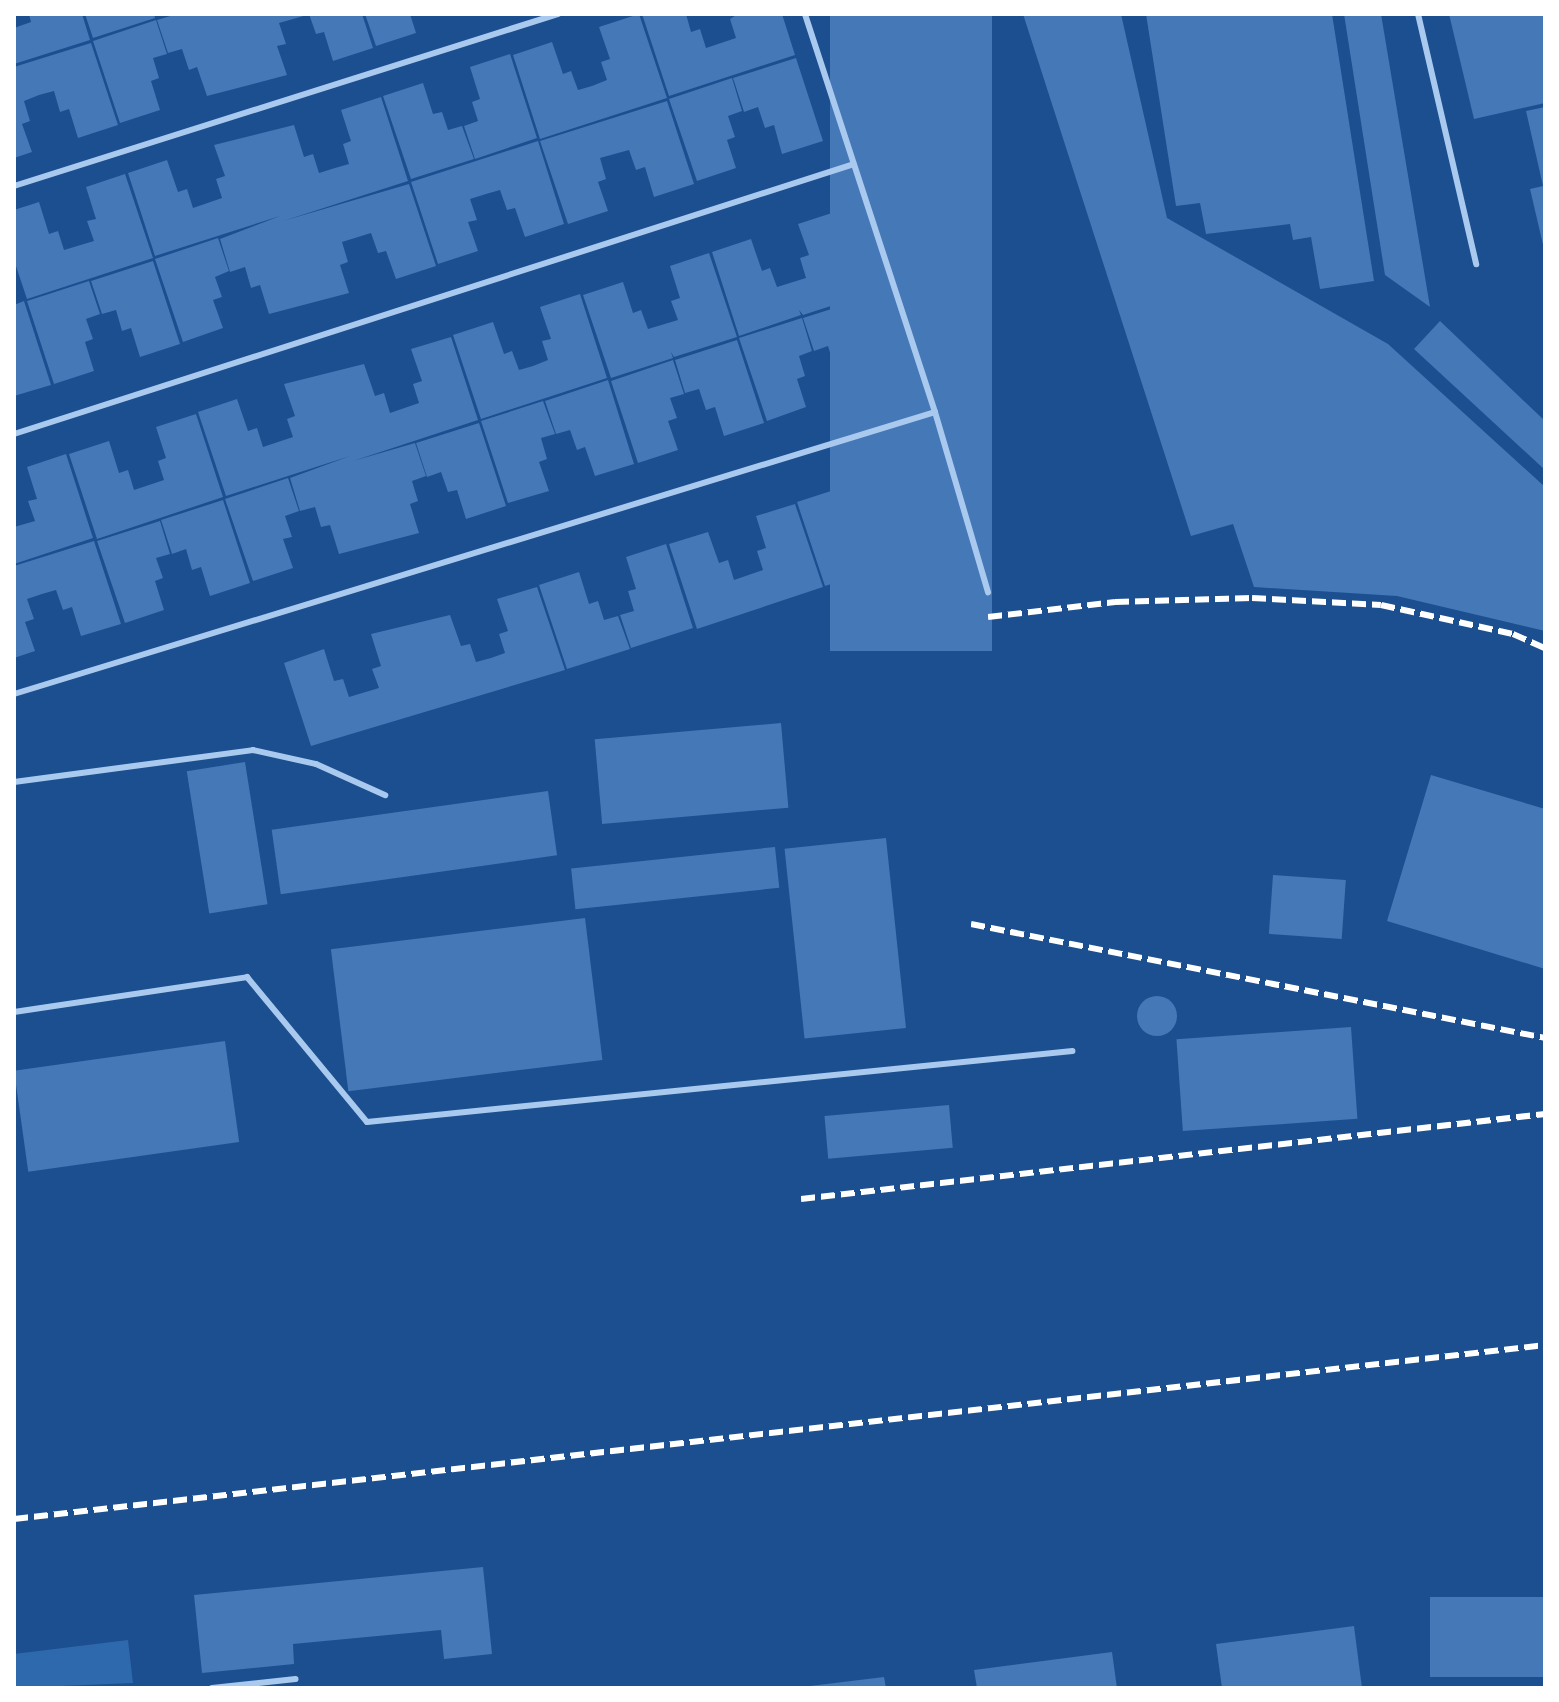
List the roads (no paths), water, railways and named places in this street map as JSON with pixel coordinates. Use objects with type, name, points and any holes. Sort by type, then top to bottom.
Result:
[{"type":"lane","points":[[14,186],[558,14]]},
{"type":"lane","points":[[805,14],[935,412],[988,592]]},
{"type":"lane","points":[[1418,14],[1476,264]]},
{"type":"lane","points":[[14,434],[854,164]]},
{"type":"lane","points":[[14,694],[935,412]]},
{"type":"lane","points":[[14,782],[253,750],[316,764],[385,795]]},
{"type":"lane","points":[[14,1012],[247,977],[367,1122],[1072,1051]]},
{"type":"lane","points":[[212,1688],[296,1679]]},
{"type":"railway","points":[[988,617],[1115,602],[1252,598],[1381,605],[1513,634],[1545,648]]},
{"type":"railway","points":[[971,924],[1545,1038]]},
{"type":"railway","points":[[801,1199],[1545,1114]]},
{"type":"railway","points":[[14,1519],[1545,1345]]}]
